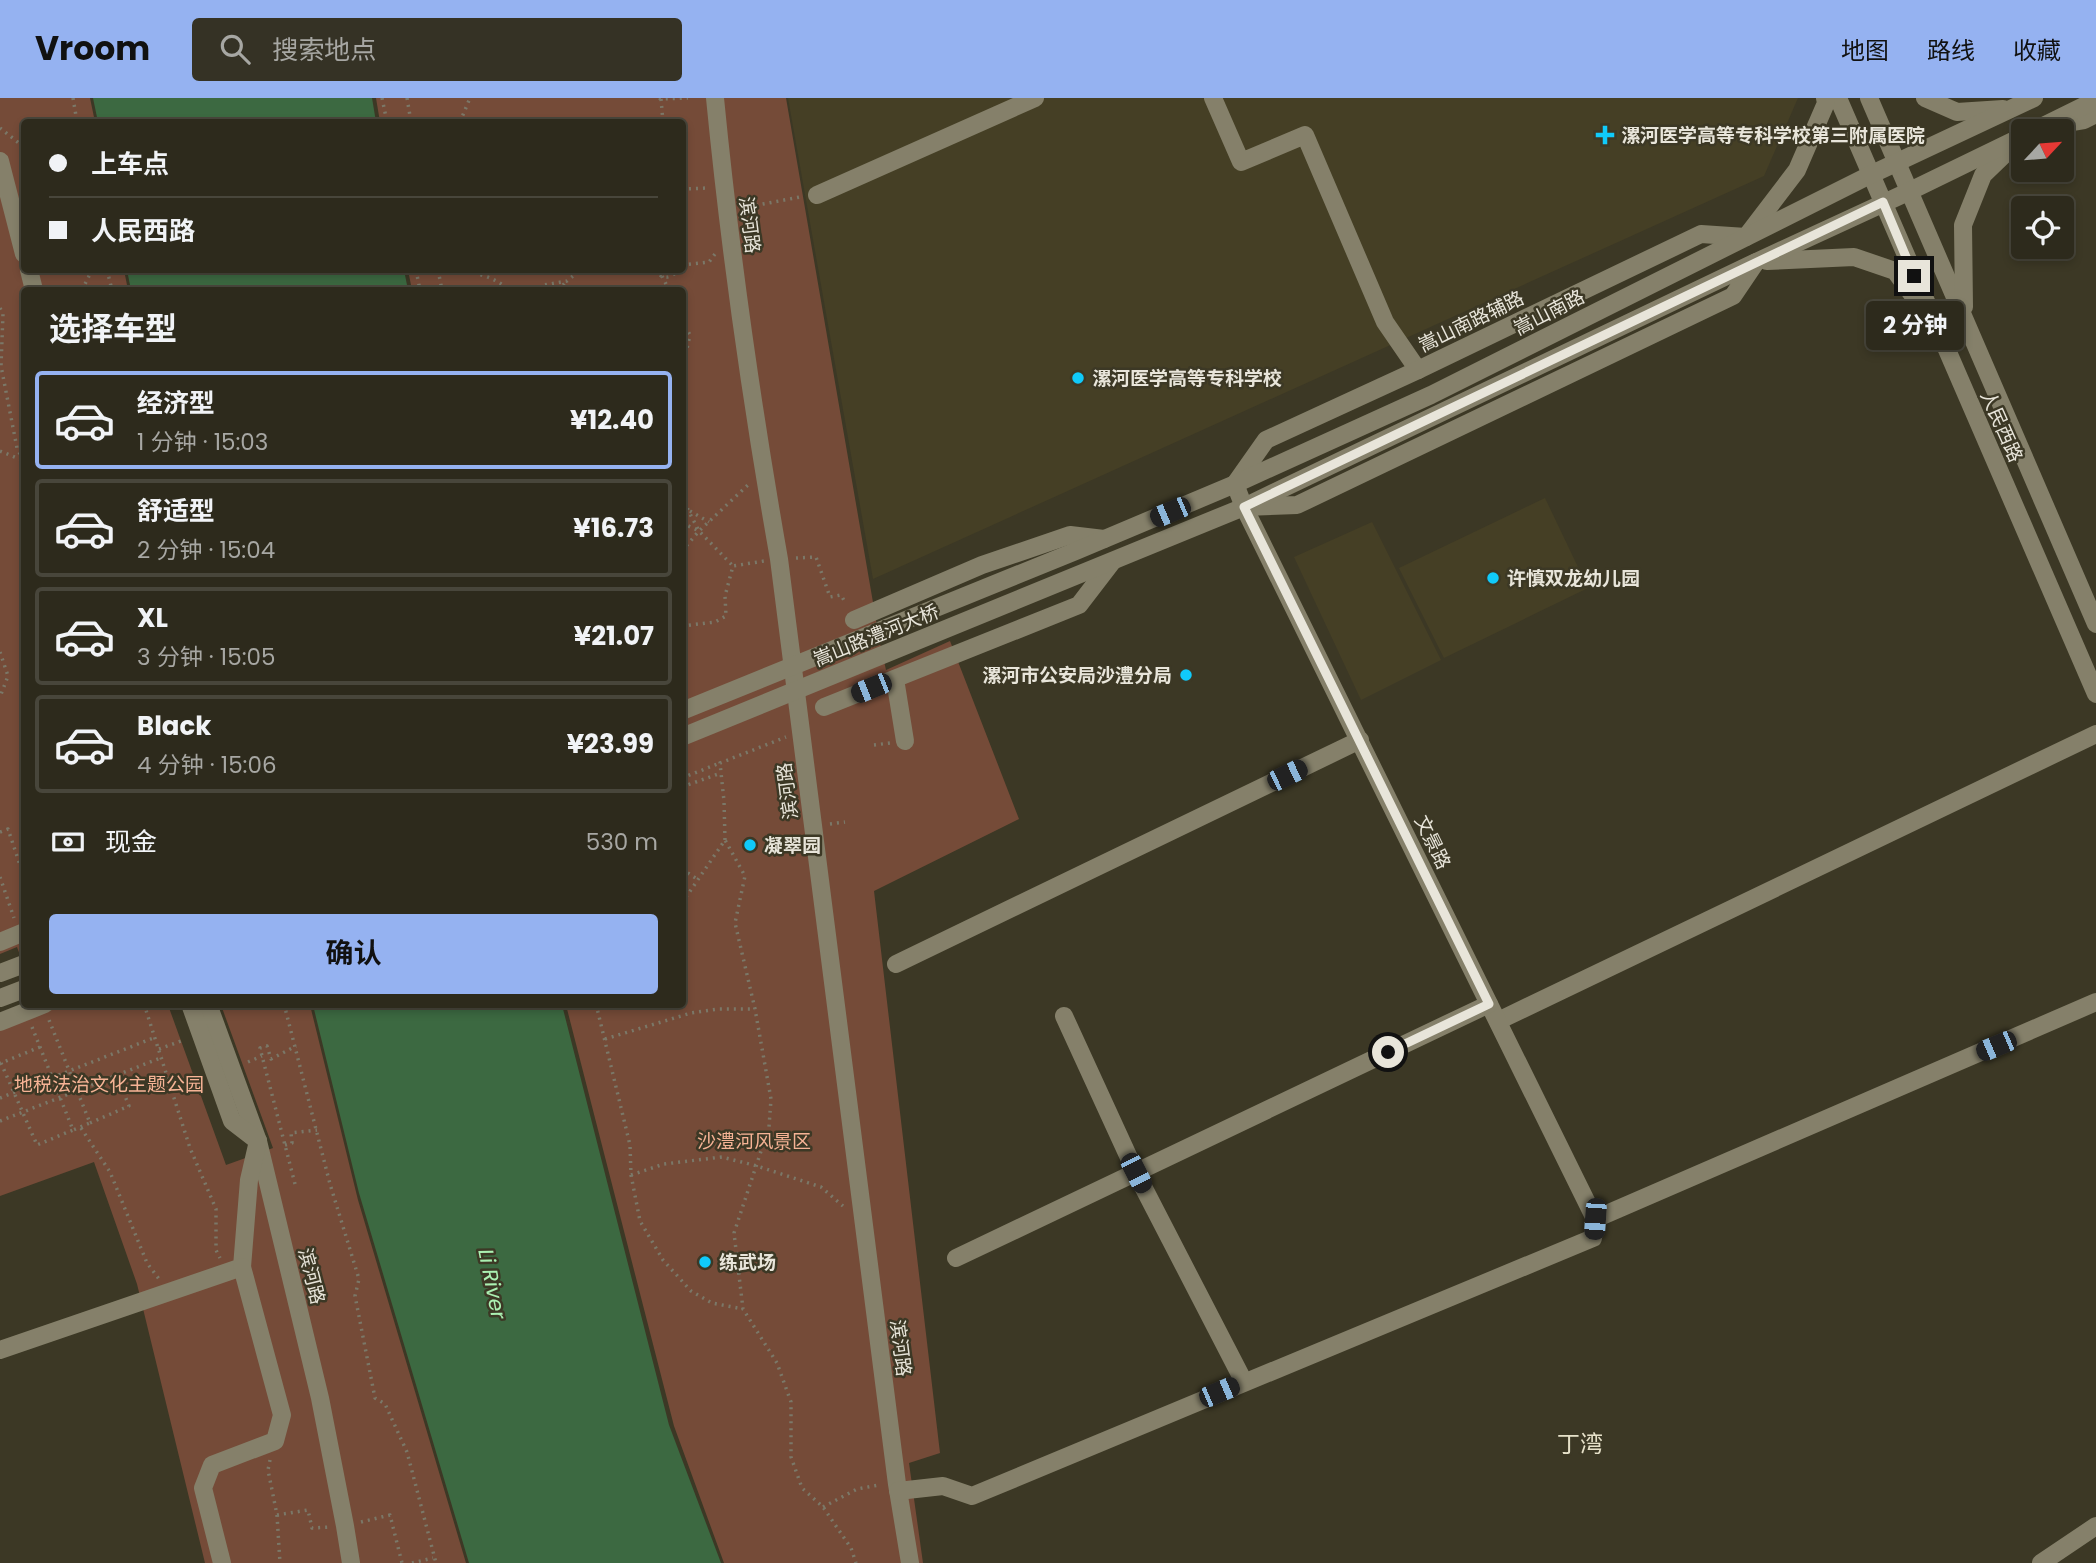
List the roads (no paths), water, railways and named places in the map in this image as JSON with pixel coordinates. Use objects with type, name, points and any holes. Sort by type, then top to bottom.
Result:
[{"type":"street","name":"滨河路","points":[[715,98],[729,234],[779,559],[898,1488],[910,1563]]},
{"type":"street","points":[[817,195],[1035,98]]},
{"type":"street","points":[[1213,98],[1241,162],[1305,135],[1385,322],[1419,370]]},
{"type":"street","points":[[1746,237],[1797,170],[1826,103],[1825,98]]},
{"type":"street","name":"人民西路","points":[[1838,98],[2096,694]]},
{"type":"street","name":"人民西路","points":[[1869,98],[2096,624]]},
{"type":"street","points":[[1925,98],[1957,112],[2027,101]]},
{"type":"street","points":[[2057,119],[2096,100]]},
{"type":"street","name":"嵩山南路","points":[[1076,551],[1235,484],[1431,395],[1870,175],[2027,101]]},
{"type":"street","points":[[2074,122],[2096,114]]},
{"type":"street","points":[[824,707],[1079,605],[1112,562],[1244,507],[2011,142]]},
{"type":"street","points":[[1964,318],[1963,225],[1983,175],[2011,148]]},
{"type":"street","points":[[0,161],[21,242]]},
{"type":"street","name":"嵩山南路辅路","points":[[1235,484],[1266,440],[1419,370],[1701,234],[1746,237]]},
{"type":"street","points":[[1756,262],[1854,257],[1895,271],[1935,324]]},
{"type":"street","name":"文景路","points":[[1235,484],[1595,1219]]},
{"type":"street","points":[[854,620],[982,565],[1070,534],[1104,539]]},
{"type":"street","name":"嵩山路澧河大桥","points":[[686,709],[1076,551]]},
{"type":"street","name":"嵩山路澧河大桥","points":[[686,735],[1112,562]]},
{"type":"street","points":[[895,679],[905,741]]},
{"type":"street","points":[[1498,1021],[2096,734]]},
{"type":"street","points":[[896,964],[1360,740]]},
{"type":"street","points":[[0,942],[21,933]]},
{"type":"street","points":[[0,973],[21,965]]},
{"type":"street","points":[[0,998],[21,990]]},
{"type":"street","points":[[898,1488],[943,1486],[972,1496],[1594,1238],[1595,1219],[2096,1002]]},
{"type":"street","points":[[956,1258],[1489,1004]]},
{"type":"street","points":[[0,1021],[35,1008]]},
{"type":"street","points":[[191,1008],[232,1122],[258,1141],[235,1269],[282,1415],[275,1441],[212,1465],[203,1488],[222,1563]]},
{"type":"street","name":"滨河路","points":[[209,1008],[258,1141],[320,1398],[351,1563]]},
{"type":"street","points":[[1064,1016],[1136,1173],[1244,1382]]},
{"type":"street","points":[[0,1350],[235,1269]]},
{"type":"street","points":[[2041,1563],[2096,1526]]},
{"type":"water","points":[[93,98],[372,98],[376,119],[97,119]]},
{"type":"water","points":[[128,273],[405,273],[407,287],[130,287]]},
{"type":"water","name":"Li River","points":[[314,1008],[563,1008],[669,1425],[721,1563],[469,1563],[359,1193]]},
{"type":"place","name":"漯河医学高等专科学校第三附属医院","points":[[1605,135]]},
{"type":"place","name":"漯河医学高等专科学校","points":[[1078,378]]},
{"type":"place","name":"许慎双龙幼儿园","points":[[1493,578]]},
{"type":"place","name":"漯河市公安局沙澧分局","points":[[1186,675]]},
{"type":"place","name":"凝翠园","points":[[750,845]]},
{"type":"place","name":"练武场","points":[[705,1262]]},
{"type":"district","name":"丁湾","points":[[1580,1444]]},
{"type":"park label","name":"地税法治文化主题公园","points":[[109,1084]]},
{"type":"park label","name":"沙澧河风景区","points":[[754,1141]]}]
